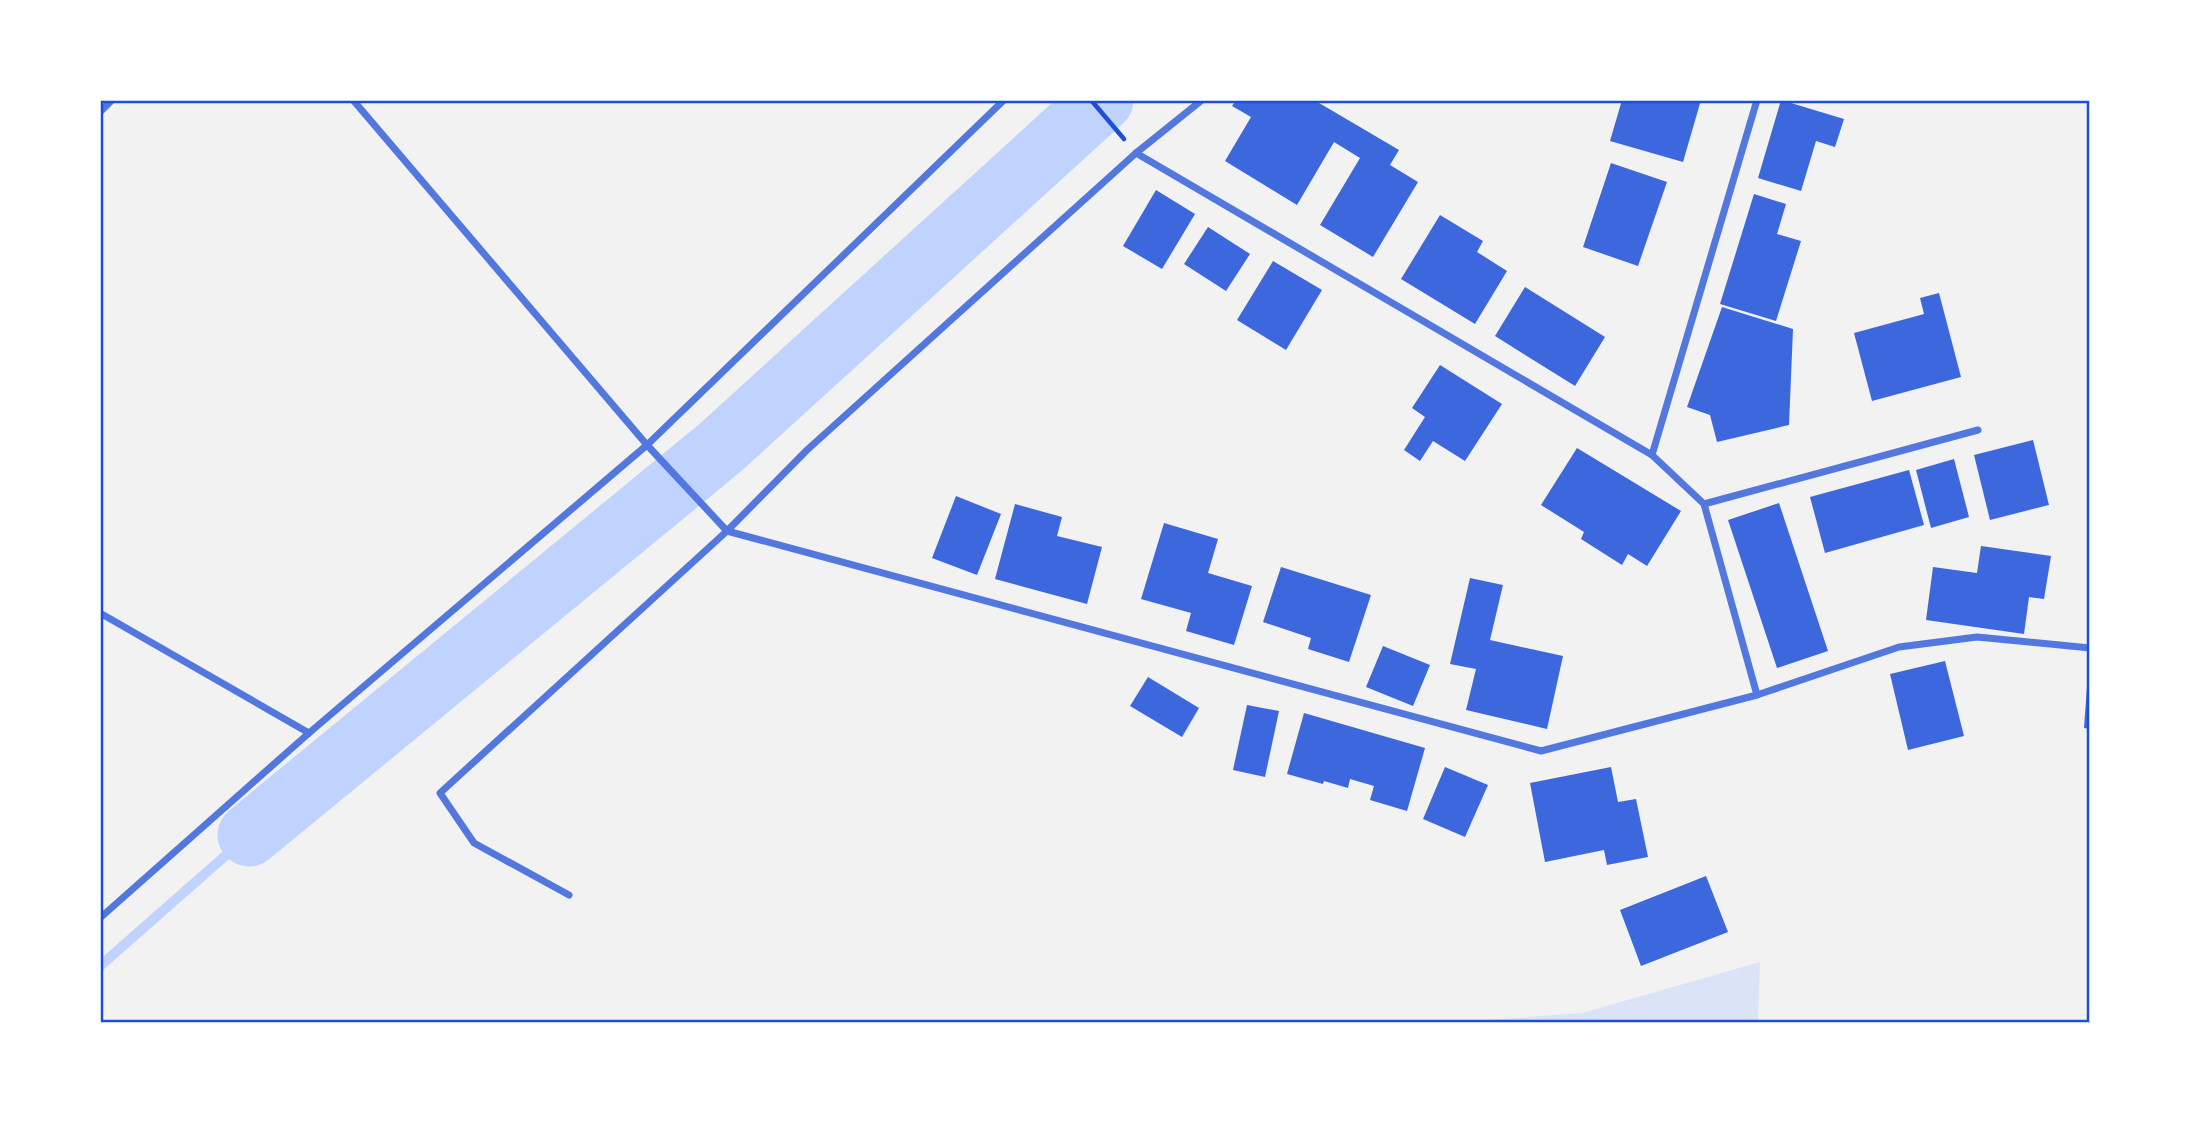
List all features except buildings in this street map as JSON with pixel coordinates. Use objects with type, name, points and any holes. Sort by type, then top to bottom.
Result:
[{"type":"street","points":[[100,112],[112,100]]},
{"type":"street","points":[[353,100],[647,445],[727,531],[1541,751],[1757,695],[1899,647],[1977,637],[2090,648]]},
{"type":"street","points":[[100,918],[309,733],[647,445],[1004,100]]},
{"type":"street","points":[[569,895],[474,843],[440,793],[727,531],[807,450],[1136,153],[1202,100]]},
{"type":"street","points":[[1652,454],[1757,100]]},
{"type":"street","points":[[1136,153],[1652,454],[1704,504],[1757,695]]},
{"type":"street","points":[[1704,504],[1978,430]]},
{"type":"street","points":[[100,614],[309,733]]},
{"type":"path","points":[[1091,100],[1136,153]]},
{"type":"shaded area","points":[[1760,962],[1758,1023],[1448,1023],[1582,1013]]},
{"type":"waterway","points":[[249,835],[721,447],[1102,100]]},
{"type":"waterway","points":[[100,966],[249,835]]}]
